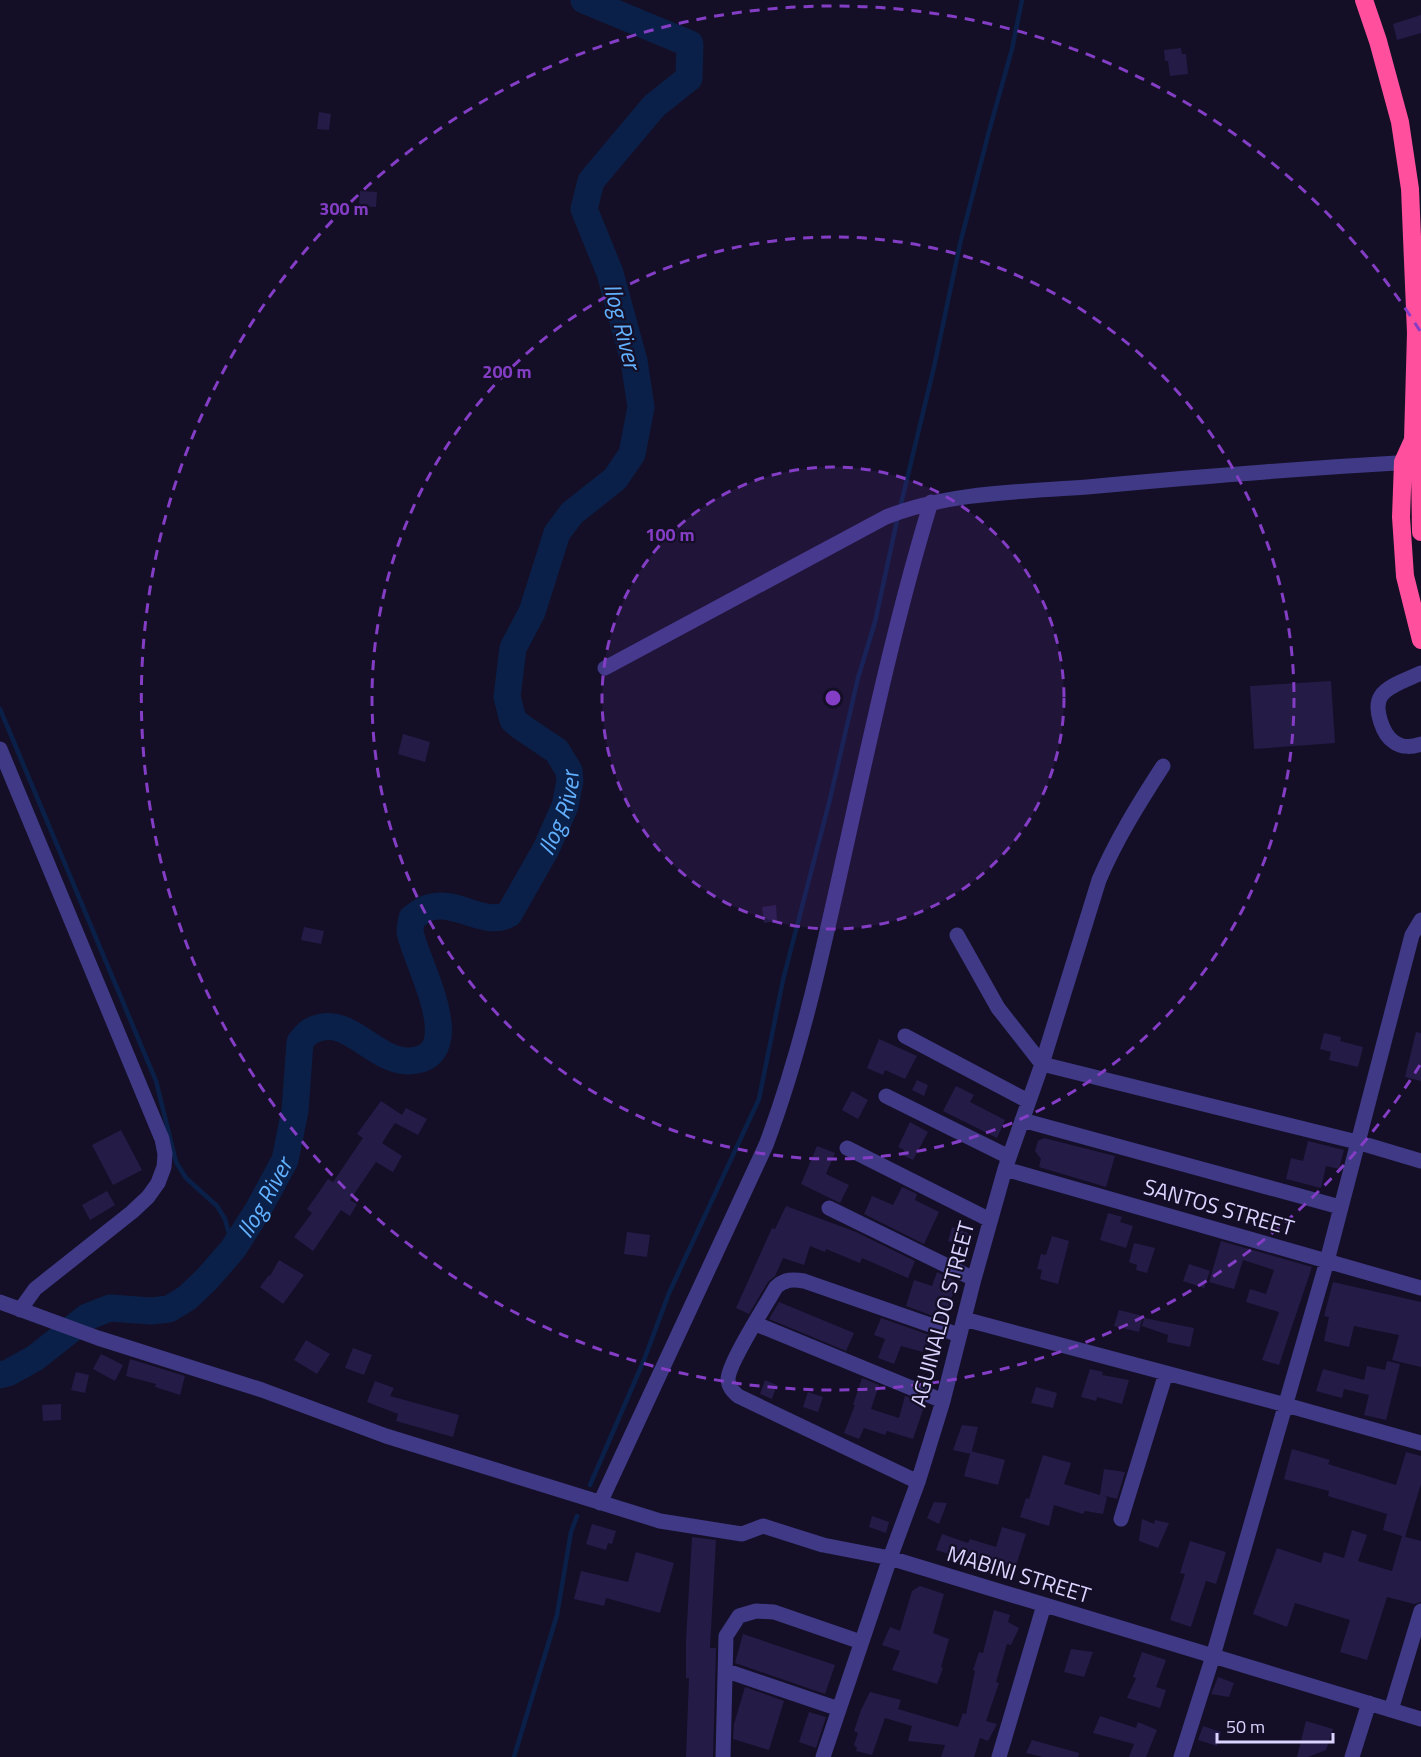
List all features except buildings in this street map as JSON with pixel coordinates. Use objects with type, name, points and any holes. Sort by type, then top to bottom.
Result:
[{"type":"highway","points":[[1364,0],[1378,41],[1400,122],[1410,189],[1416,333],[1413,440],[1411,462],[1401,497],[1403,554],[1410,602],[1421,640]]},
{"type":"highway","points":[[1411,462],[1421,532]]},
{"type":"street","points":[[605,668],[886,517],[931,502],[1276,470],[1411,462]]},
{"type":"street","points":[[600,1503],[766,1145],[784,1097],[813,996],[898,614],[931,502]]},
{"type":"street","points":[[1421,673],[1388,689],[1380,696],[1377,705],[1389,737],[1395,744],[1405,746],[1421,744]]},
{"type":"street","points":[[0,749],[162,1139],[165,1154],[164,1167],[158,1183],[148,1197],[35,1288],[20,1310]]},
{"type":"street","name":"AGUINALDO STREET","points":[[823,1757],[918,1482],[943,1401],[1007,1163],[1042,1064],[1099,880],[1131,816],[1163,766]]},
{"type":"street","points":[[1181,1757],[1213,1656],[1327,1261],[1412,935],[1421,920]]},
{"type":"street","points":[[957,935],[998,1008],[1042,1064],[1357,1142],[1421,1161]]},
{"type":"street","points":[[905,1036],[1028,1101]]},
{"type":"street","name":"SANTOS STREET","points":[[886,1096],[1007,1163],[1421,1288]]},
{"type":"street","points":[[1022,1120],[1340,1206]]},
{"type":"street","points":[[847,1148],[990,1220]]},
{"type":"street","points":[[829,1208],[974,1279]]},
{"type":"street","points":[[918,1482],[738,1396],[730,1388],[728,1378],[731,1364],[776,1287],[783,1281],[804,1281],[959,1335]]},
{"type":"street","name":"MABINI STREET","points":[[0,1302],[98,1338],[262,1390],[386,1436],[660,1521],[742,1534],[763,1526],[823,1545],[890,1558],[1421,1719]]},
{"type":"street","points":[[964,1320],[1421,1443]]},
{"type":"street","points":[[756,1324],[943,1401]]},
{"type":"street","points":[[1121,1519],[1166,1373]]},
{"type":"street","points":[[999,1757],[1044,1605]]},
{"type":"street","points":[[725,1756],[726,1636],[739,1616],[756,1611],[774,1612],[861,1642]]},
{"type":"street","points":[[1392,1710],[1421,1611]]},
{"type":"street","points":[[727,1671],[839,1709]]},
{"type":"street","points":[[1352,1757],[1369,1703]]},
{"type":"waterway","name":"Ilog River","points":[[0,1375],[35,1358],[87,1317],[110,1308],[151,1311],[169,1309],[187,1298],[207,1279],[233,1249],[258,1210],[285,1160],[295,1111],[300,1042],[311,1031],[326,1026],[350,1033],[396,1059],[409,1061],[427,1056],[436,1044],[438,1027],[435,1006],[410,932],[412,918],[426,909],[438,906],[490,918],[509,914],[546,849],[565,806],[570,781],[569,771],[557,751],[513,720],[507,697],[513,648],[532,612],[557,533],[572,513],[615,479],[632,454],[641,407],[634,361],[610,273],[584,209],[591,181],[654,106],[689,78],[690,44],[584,0]]},
{"type":"waterway","points":[[900,508],[934,367],[960,244],[1012,49],[1022,0]]},
{"type":"waterway","points":[[590,1485],[644,1360],[669,1293],[759,1099],[783,980],[830,799],[858,678],[875,622],[898,516]]},
{"type":"waterway","points":[[0,709],[156,1081],[176,1162],[186,1178],[217,1206],[225,1219],[233,1249]]},
{"type":"waterway","points":[[514,1757],[557,1615],[571,1532],[577,1516]]}]
